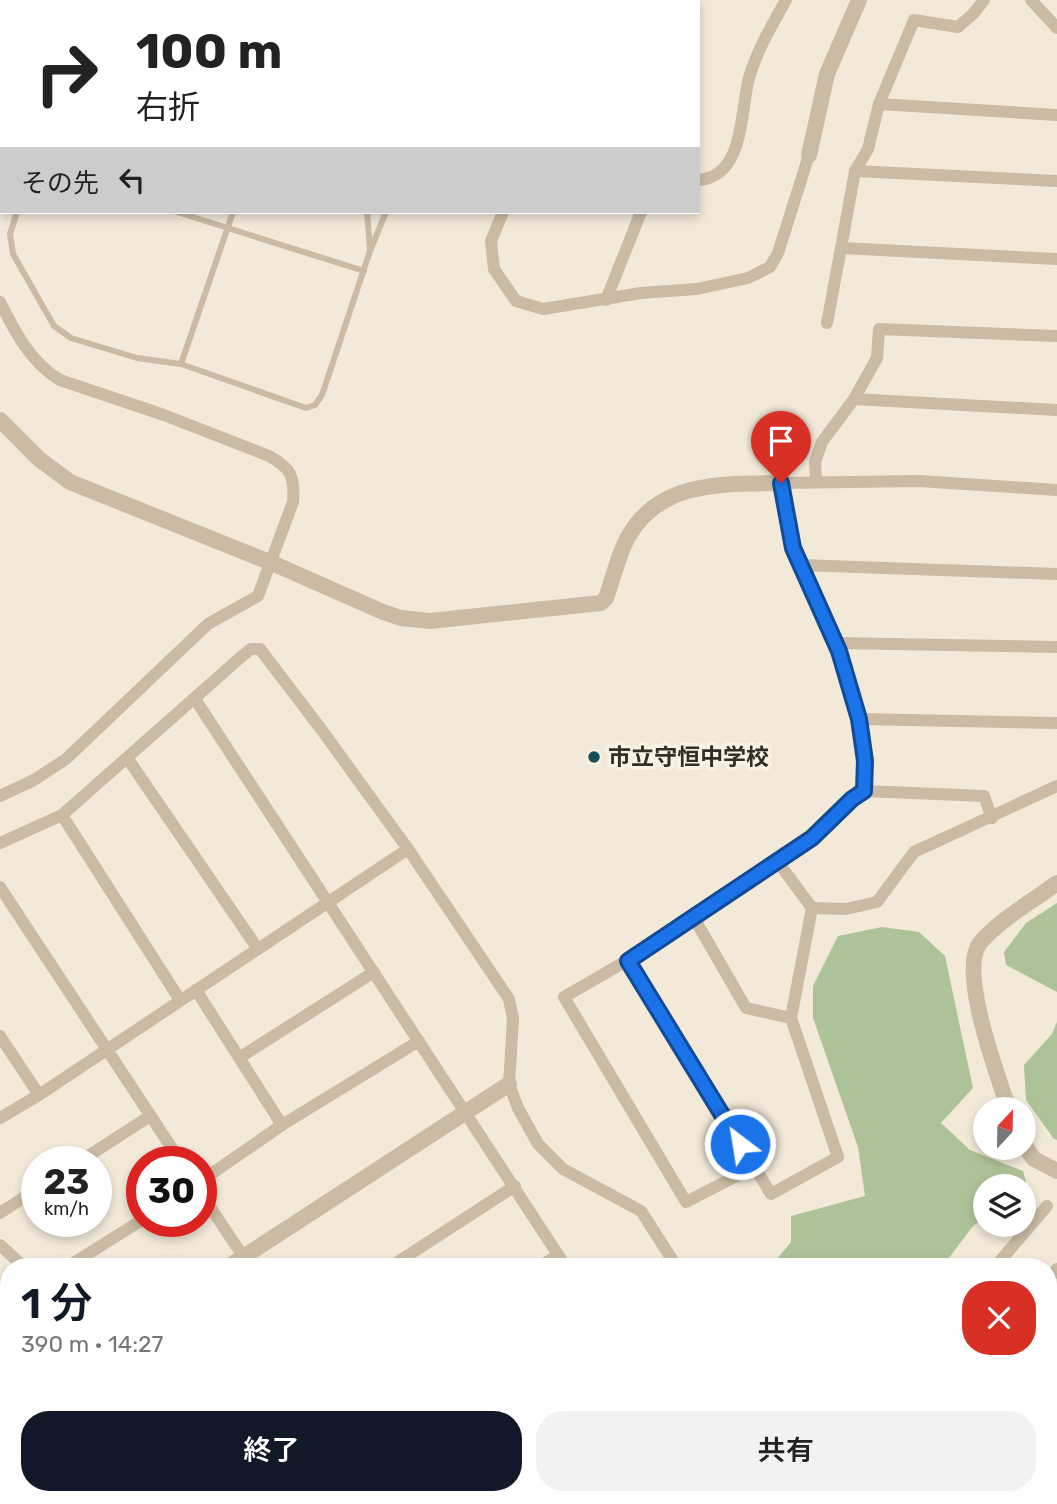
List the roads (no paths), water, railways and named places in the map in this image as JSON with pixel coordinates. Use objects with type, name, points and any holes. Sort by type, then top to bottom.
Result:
[{"type":"street","points":[[700,180],[706,180],[724,169],[738,142],[749,78],[765,38],[786,0]]},
{"type":"street","points":[[502,214],[491,241],[494,269],[516,301],[543,309],[641,293],[698,289],[748,278],[770,267],[778,253],[809,155],[827,74],[859,0]]},
{"type":"street","points":[[827,323],[855,171],[868,149],[879,104],[914,20],[958,27],[984,0]]},
{"type":"street","points":[[1031,0],[1057,28]]},
{"type":"street","points":[[879,104],[1057,115]]},
{"type":"street","points":[[855,171],[1057,181]]},
{"type":"street","points":[[606,300],[640,214]]},
{"type":"street","points":[[841,248],[1057,259]]},
{"type":"street","points":[[0,302],[31,355],[48,373],[60,380],[164,415],[269,456],[291,473],[294,489],[293,502],[258,596],[208,624],[66,759],[34,780],[0,796]]},
{"type":"street","points":[[816,481],[815,462],[822,442],[854,399],[877,358],[879,329],[1057,336]]},
{"type":"street","points":[[854,399],[1057,410]]},
{"type":"street","points":[[0,421],[39,459],[71,482],[272,563],[383,612],[401,618],[430,621],[594,605],[606,598],[627,538],[646,512],[667,497],[701,486],[816,481],[919,481],[1057,490]]},
{"type":"street","points":[[781,483],[790,537],[835,643],[859,719],[865,761],[864,791]]},
{"type":"street","points":[[800,565],[1057,574]]},
{"type":"street","points":[[835,643],[1057,646]]},
{"type":"street","points":[[0,843],[62,815],[251,649],[260,649],[408,849],[509,999],[513,1019],[509,1084],[518,1108],[538,1144],[563,1169],[641,1211],[671,1258]]},
{"type":"street","points":[[195,699],[560,1258]]},
{"type":"street","points":[[859,719],[1057,723]]},
{"type":"street","points":[[128,759],[258,949]]},
{"type":"street","points":[[812,908],[846,909],[877,902],[914,852],[1057,786]]},
{"type":"street","points":[[754,1167],[686,1202],[564,997],[628,961],[778,862],[812,838],[852,799],[864,791],[984,796],[992,818]]},
{"type":"street","points":[[62,815],[180,1000]]},
{"type":"street","points":[[0,1118],[39,1095],[408,849]]},
{"type":"street","points":[[628,961],[771,1194],[838,1157],[791,1017],[812,908],[778,862]]},
{"type":"street","points":[[1005,1097],[974,990],[974,953],[990,933],[1057,883]]},
{"type":"street","points":[[0,887],[170,1146]]},
{"type":"street","points":[[694,918],[746,1008],[791,1017]]},
{"type":"street","points":[[239,1058],[374,972]]},
{"type":"street","points":[[197,990],[282,1125]]},
{"type":"street","points":[[0,1036],[39,1095]]},
{"type":"street","points":[[217,1170],[282,1125],[419,1041]]},
{"type":"street","points":[[252,1258],[464,1111],[509,1084]]},
{"type":"street","points":[[104,1146],[150,1116]]},
{"type":"street","points":[[1036,1160],[1057,1171]]},
{"type":"street","points":[[404,1258],[515,1186]]},
{"type":"street","points":[[0,1213],[21,1199]]},
{"type":"street","points":[[1003,1258],[1048,1206]]},
{"type":"street","points":[[217,1218],[243,1258]]},
{"type":"street","points":[[81,1258],[126,1230]]},
{"type":"street","points":[[0,1245],[14,1258]]},
{"type":"street","points":[[553,1258],[558,1255]]},
{"type":"lane","points":[[16,214],[10,233],[13,254],[54,326],[71,338],[124,354],[181,364],[306,408],[315,405],[322,395],[370,251],[385,214]]},
{"type":"lane","points":[[183,214],[364,271]]},
{"type":"lane","points":[[181,364],[232,214]]},
{"type":"lane","points":[[367,214],[370,251]]},
{"type":"place","name":"市立守恒中学校","points":[[594,757]]}]
